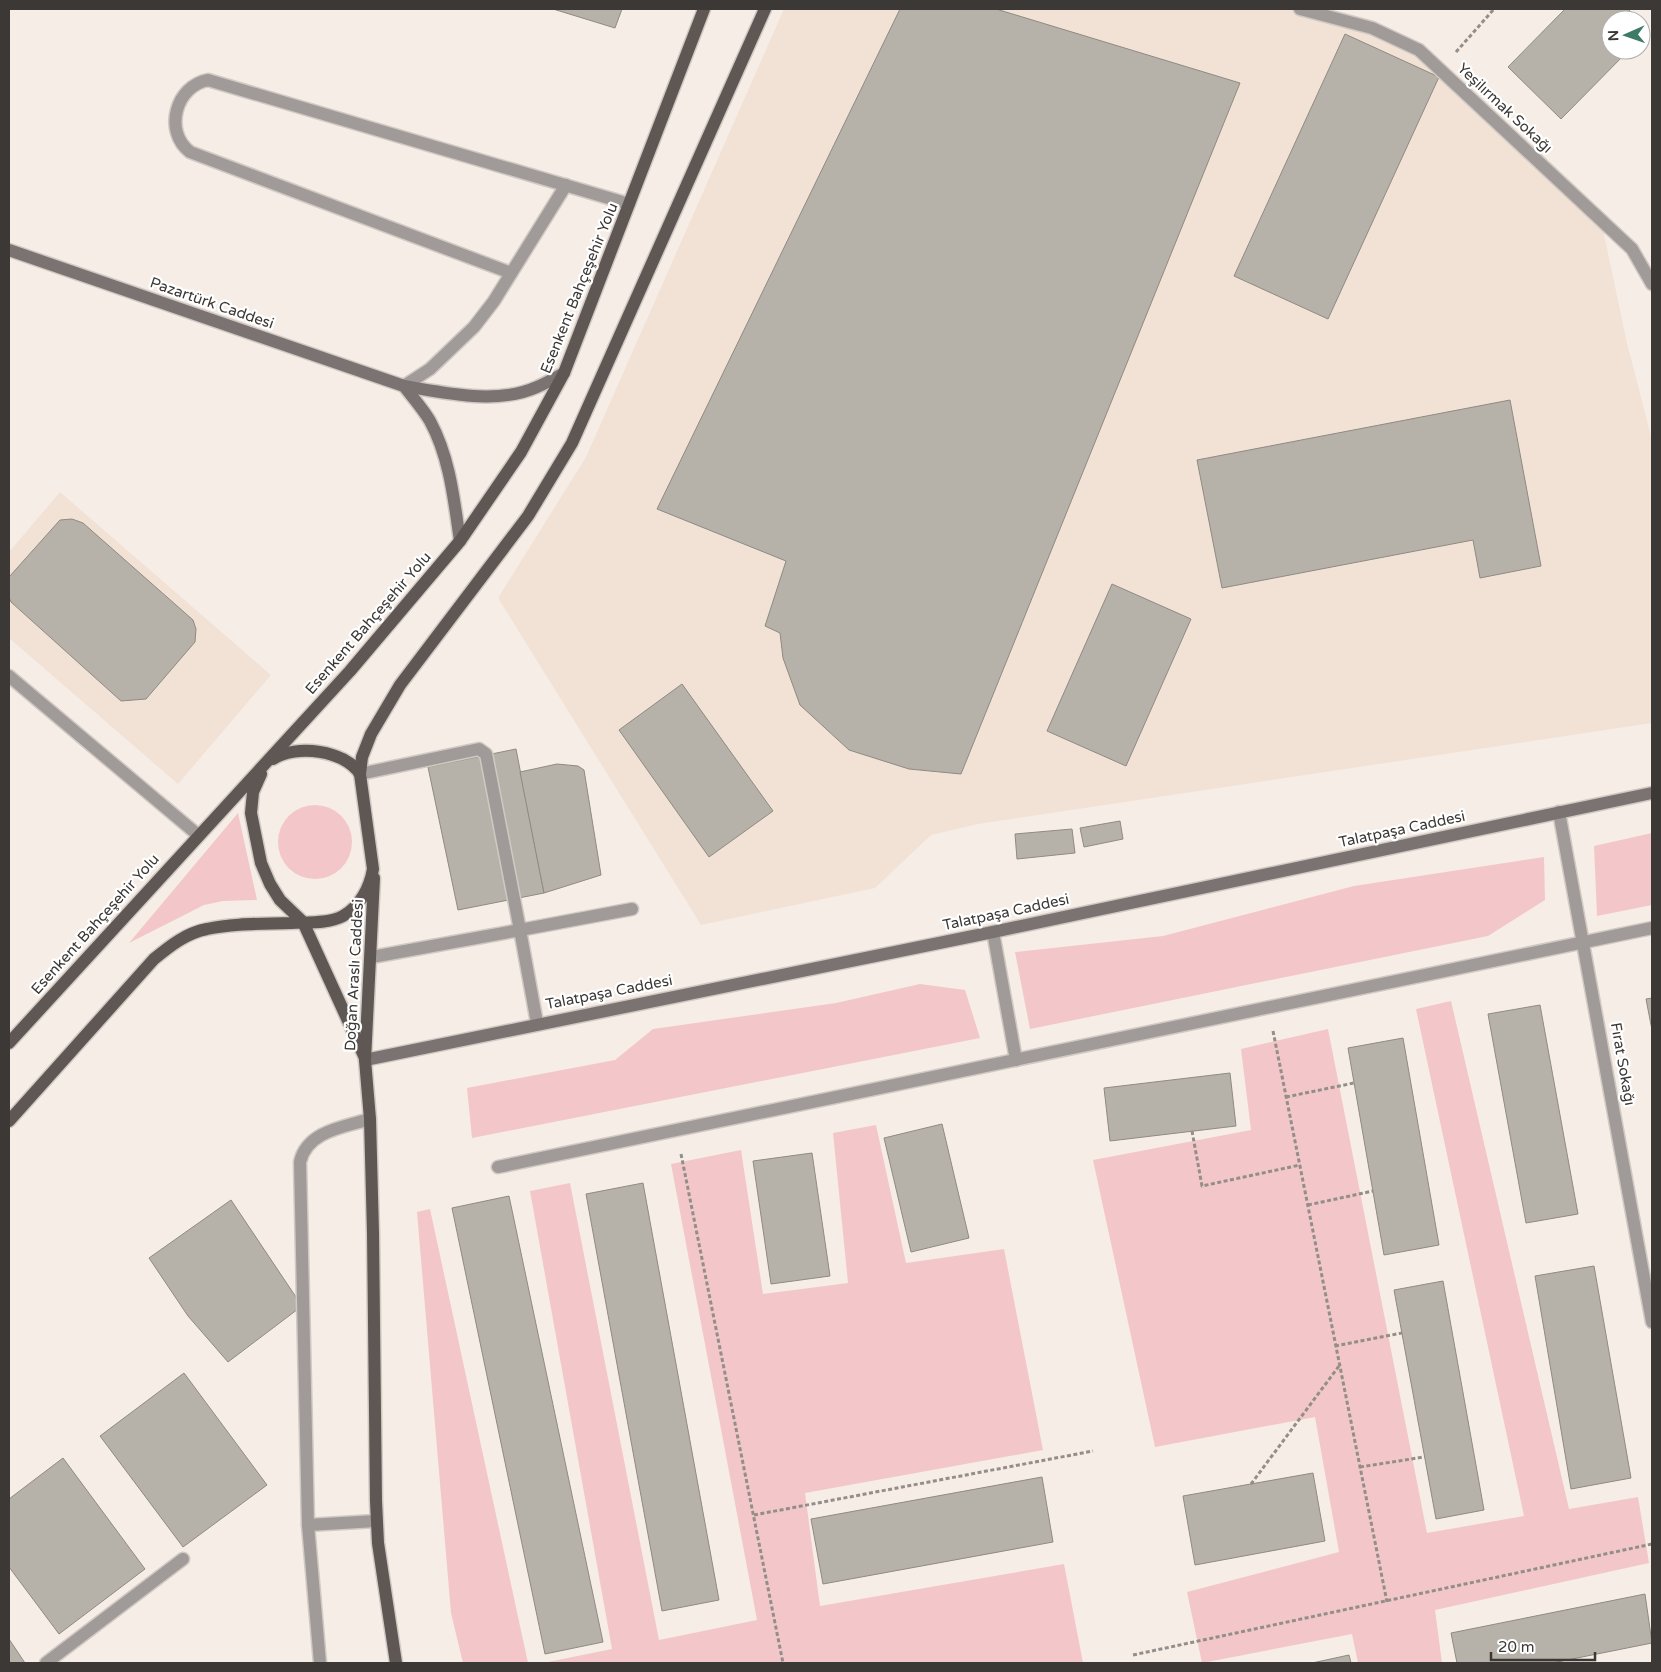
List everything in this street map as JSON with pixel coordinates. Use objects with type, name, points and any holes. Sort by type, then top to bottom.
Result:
[{"type":"main road","name":"Esenkent Bahçeşehir Yolu","points":[[9,1042],[142,899],[198,834],[268,762],[350,672],[460,541],[521,452],[564,372],[704,9]]},
{"type":"main road","points":[[9,1121],[154,959],[176,942],[205,929],[233,925],[335,919],[350,911],[362,898],[370,883],[374,860],[360,774],[362,757],[371,734],[392,697],[528,516],[572,443],[765,9]]},
{"type":"main road","name":"Esenkent Bahçeşehir Yolu","points":[[303,922],[280,900],[261,864],[252,813],[253,792],[256,782],[268,762],[287,753],[315,752],[350,763],[360,774]]},
{"type":"main road","name":"Doğan Araslı Caddesi","points":[[366,1060],[372,957],[374,860]]},
{"type":"main road","name":"Doğan Araslı Caddesi","points":[[303,922],[366,1060]]},
{"type":"main road","points":[[366,1060],[370,1119],[376,1521],[396,1663]]},
{"type":"street","name":"Yeşilırmak Sokağı","points":[[1300,9],[1372,28],[1419,50],[1632,249],[1652,284]]},
{"type":"street","points":[[510,273],[190,152],[179,141],[174,124],[185,92],[199,81],[208,80],[629,204]]},
{"type":"street","points":[[460,541],[451,480],[443,450],[429,420],[404,386],[442,359],[474,327],[566,185]]},
{"type":"street","name":"Pazartürk Caddesi","points":[[9,250],[404,386],[472,396],[509,396],[537,388],[564,372]]},
{"type":"street","points":[[9,676],[198,834]]},
{"type":"street","points":[[360,774],[479,749],[486,754],[537,1023]]},
{"type":"street","name":"Talatpaşa Caddesi","points":[[366,1060],[537,1023],[993,932],[1652,793]]},
{"type":"street","name":"Fırat Sokağı","points":[[1559,812],[1652,1322]]},
{"type":"street","points":[[372,957],[632,909]]},
{"type":"street","points":[[498,1167],[1652,928]]},
{"type":"street","points":[[993,932],[1016,1060]]},
{"type":"street","points":[[320,1663],[308,1525],[300,1162],[306,1147],[319,1136],[370,1119]]},
{"type":"street","points":[[308,1525],[376,1521]]},
{"type":"street","points":[[46,1663],[183,1559]]},
{"type":"path","points":[[1441,70],[1494,9]]},
{"type":"path","points":[[1268,1007],[1387,1602]]},
{"type":"path","points":[[1286,1097],[1354,1083]]},
{"type":"path","points":[[676,1130],[783,1663]]},
{"type":"path","points":[[1192,1131],[1202,1186],[1300,1165]]},
{"type":"path","points":[[1307,1206],[1373,1191]]},
{"type":"path","points":[[1336,1346],[1402,1333]]},
{"type":"path","points":[[1251,1484],[1340,1365]]},
{"type":"path","points":[[754,1515],[1093,1451]]},
{"type":"path","points":[[1360,1467],[1424,1457]]},
{"type":"path","points":[[1133,1655],[1652,1544]]},
{"type":"shaded area","points":[[784,9],[1296,9],[1419,50],[1601,220],[1627,343],[1652,440],[1652,723],[978,824],[931,835],[875,888],[701,925],[498,598],[586,457]]},
{"type":"shaded area","points":[[60,492],[271,675],[178,784],[9,638],[9,552]]},
{"type":"shaded area","points":[[315,805],[329,808],[341,816],[349,828],[352,842],[349,856],[341,868],[329,876],[315,879],[301,876],[289,868],[281,856],[278,842],[281,828],[289,816],[301,808]]},
{"type":"shaded area","points":[[238,813],[257,900],[223,901],[204,905],[129,943]]},
{"type":"shaded area","points":[[1652,833],[1652,905],[1597,916],[1594,846]]},
{"type":"shaded area","points":[[1544,857],[1545,900],[1488,936],[1030,1029],[1015,952],[1163,936],[1354,886]]},
{"type":"shaded area","points":[[920,984],[965,990],[980,1038],[472,1138],[467,1088],[615,1060],[653,1029],[836,1003]]},
{"type":"shaded area","points":[[1451,1001],[1569,1509],[1638,1497],[1649,1563],[1435,1610],[1442,1663],[1358,1663],[1352,1634],[1202,1663],[1187,1592],[1339,1552],[1315,1417],[1155,1447],[1093,1160],[1251,1130],[1241,1049],[1328,1029],[1427,1533],[1524,1516],[1416,1009]]},
{"type":"shaded area","points":[[876,1125],[906,1263],[1004,1249],[1043,1450],[805,1493],[820,1606],[1064,1564],[1083,1663],[543,1663],[612,1649],[530,1191],[570,1183],[659,1640],[757,1620],[671,1164],[741,1150],[763,1294],[848,1283],[833,1133]]},
{"type":"shaded area","points":[[430,1209],[528,1663],[463,1663],[451,1613],[417,1212]]},
{"type":"building","points":[[553,9],[622,9],[615,28]]},
{"type":"building","points":[[900,9],[996,9],[1240,83],[961,774],[909,769],[849,750],[800,705],[783,658],[780,633],[765,626],[786,561],[657,509]]},
{"type":"building","points":[[1565,9],[1629,10],[1601,10],[1601,60],[1619,60],[1561,119],[1508,67]]},
{"type":"building","points":[[1345,34],[1439,77],[1328,319],[1234,276]]},
{"type":"building","points":[[1510,400],[1541,566],[1480,578],[1473,540],[1222,588],[1197,460]]},
{"type":"building","points":[[72,519],[83,523],[193,620],[196,629],[195,642],[146,699],[121,701],[11,602],[9,597],[9,577],[60,520]]},
{"type":"building","points":[[1112,584],[1191,619],[1126,766],[1047,731]]},
{"type":"building","points":[[682,684],[773,811],[709,857],[619,730]]},
{"type":"building","points":[[516,749],[544,893],[458,910],[428,767]]},
{"type":"building","points":[[557,764],[578,766],[584,770],[601,875],[544,893],[520,772]]},
{"type":"building","points":[[1120,821],[1123,839],[1084,847],[1080,828]]},
{"type":"building","points":[[1072,829],[1075,853],[1017,859],[1015,834]]},
{"type":"building","points":[[1652,998],[1652,1030],[1646,999]]},
{"type":"building","points":[[1540,1005],[1578,1214],[1526,1223],[1488,1014]]},
{"type":"building","points":[[1403,1038],[1439,1245],[1384,1255],[1348,1048]]},
{"type":"building","points":[[1230,1073],[1236,1126],[1110,1141],[1104,1088]]},
{"type":"building","points":[[942,1124],[969,1238],[911,1252],[884,1138]]},
{"type":"building","points":[[812,1153],[830,1276],[771,1284],[753,1161]]},
{"type":"building","points":[[643,1183],[719,1600],[662,1611],[586,1194]]},
{"type":"building","points":[[509,1196],[603,1642],[545,1654],[452,1208]]},
{"type":"building","points":[[231,1200],[302,1306],[228,1362],[188,1316],[149,1258]]},
{"type":"building","points":[[1594,1266],[1631,1478],[1571,1489],[1535,1276]]},
{"type":"building","points":[[1443,1281],[1484,1510],[1436,1519],[1394,1290]]},
{"type":"building","points":[[184,1373],[267,1485],[183,1547],[100,1436]]},
{"type":"building","points":[[63,1458],[145,1569],[59,1634],[9,1567],[9,1499]]},
{"type":"building","points":[[1313,1473],[1325,1541],[1195,1565],[1183,1496]]},
{"type":"building","points":[[1042,1477],[1053,1542],[823,1584],[811,1519]]},
{"type":"building","points":[[1645,1594],[1652,1643],[1552,1663],[1457,1663],[1451,1633]]},
{"type":"building","points":[[9,1639],[25,1663],[9,1663]]},
{"type":"building","points":[[1349,1655],[1351,1663],[1312,1663]]}]
